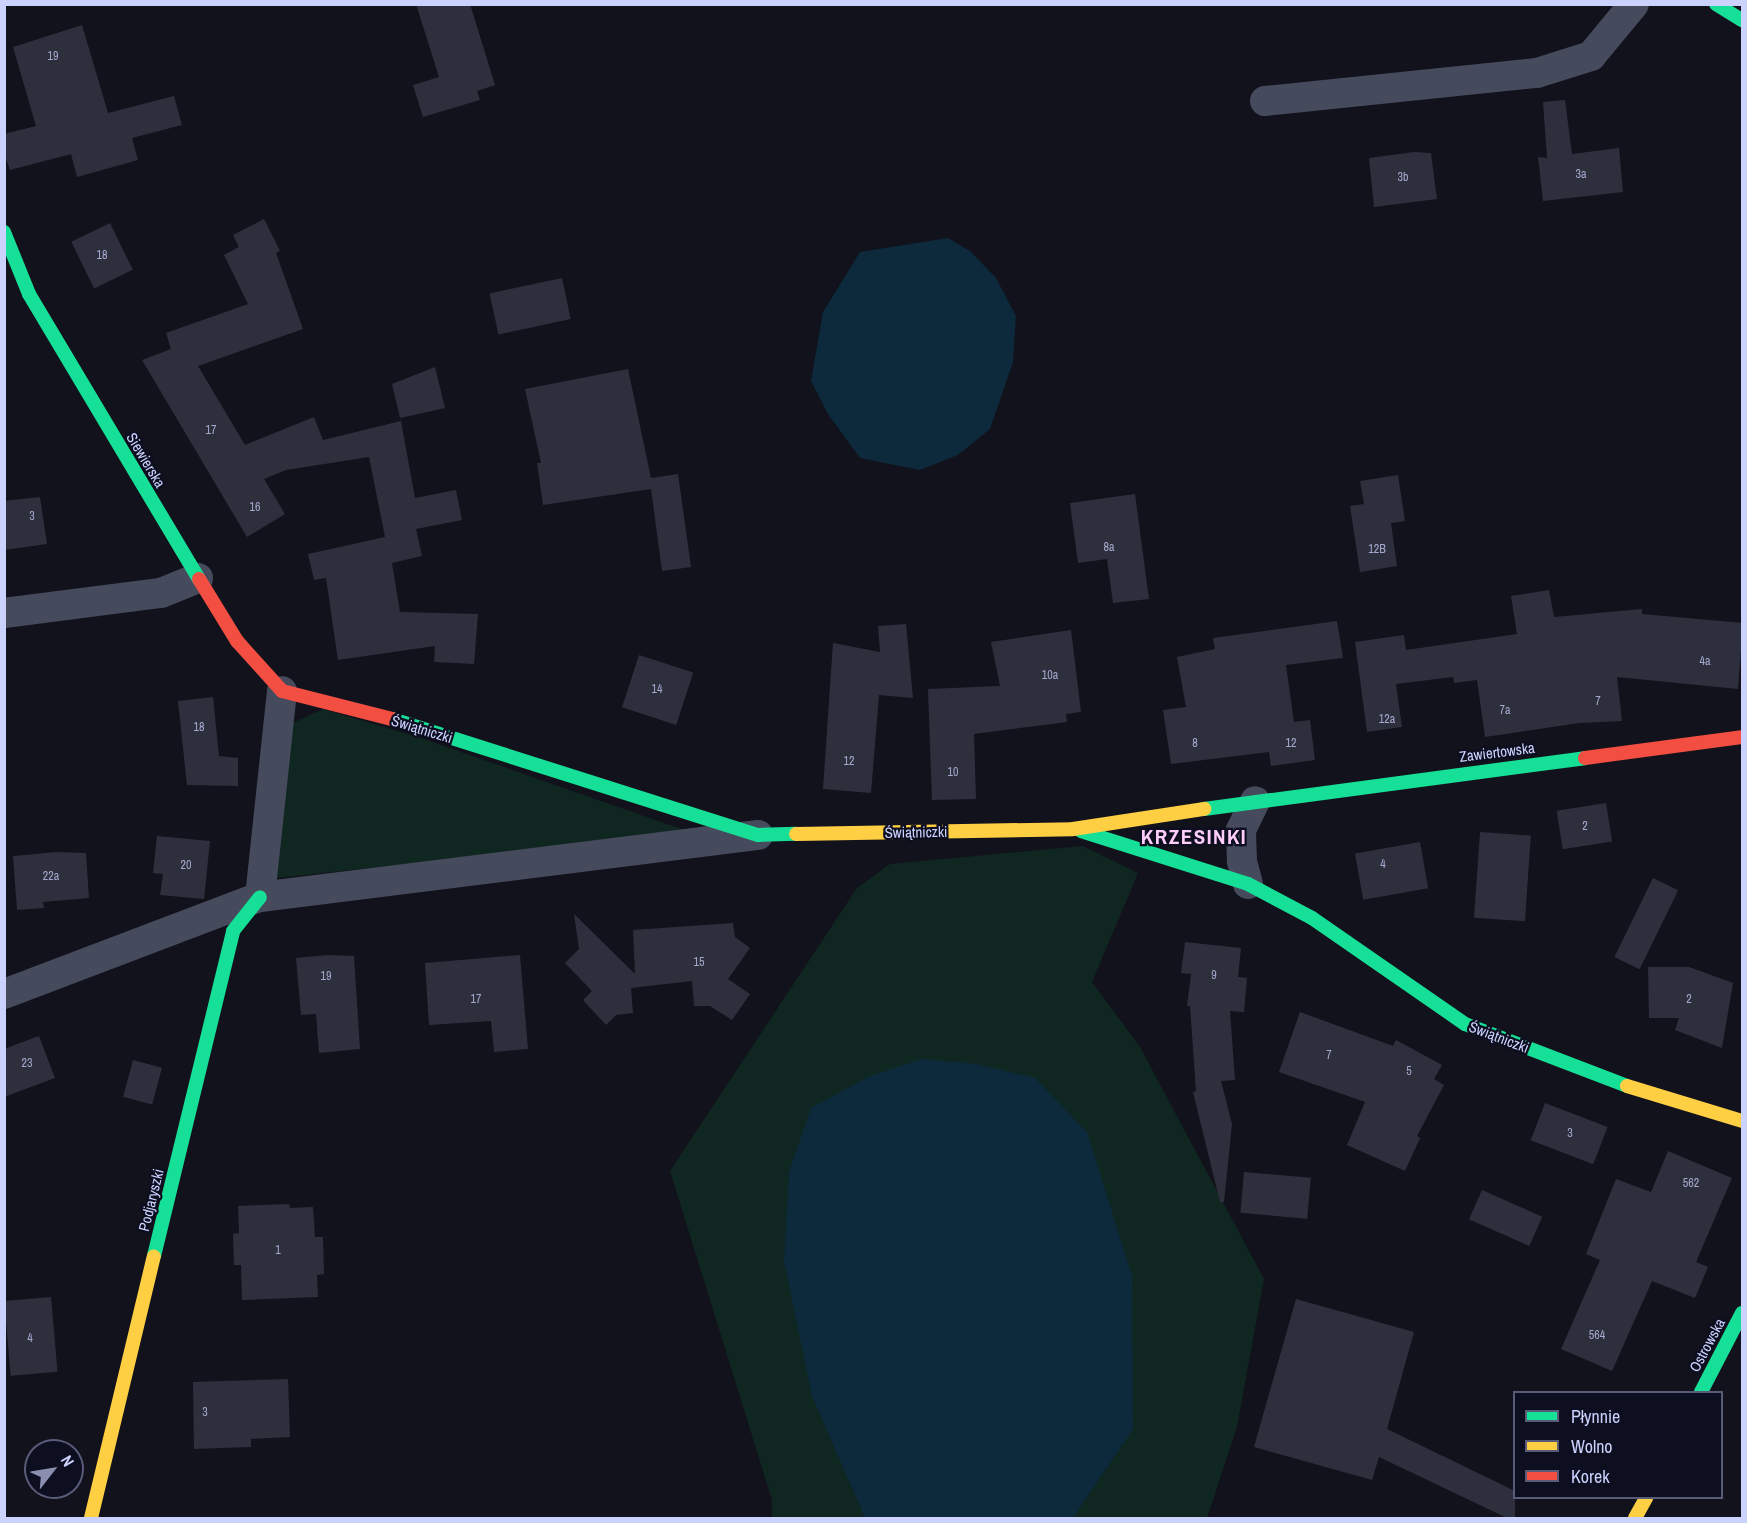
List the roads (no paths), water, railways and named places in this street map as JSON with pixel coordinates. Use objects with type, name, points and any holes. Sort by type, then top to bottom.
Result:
[{"type":"street","points":[[1265,101],[1537,73],[1590,56],[1634,4]]},
{"type":"street","points":[[1716,4],[1743,20]]},
{"type":"street","name":"Siewierska","points":[[4,232],[29,294],[198,578],[237,641],[282,691]]},
{"type":"street","points":[[4,613],[161,593],[198,578]]},
{"type":"street","points":[[260,897],[282,691]]},
{"type":"street","name":"Świątniczki","points":[[282,691],[408,723],[758,835]]},
{"type":"street","name":"Zawiertowska","points":[[1255,801],[1743,737]]},
{"type":"street","points":[[1248,884],[1242,861],[1241,830],[1255,801]]},
{"type":"street","name":"Świątniczki","points":[[4,994],[260,897],[758,835],[1073,829],[1255,801]]},
{"type":"street","name":"Świątniczki","points":[[1073,829],[1248,884],[1312,918],[1465,1024],[1633,1088],[1743,1120]]},
{"type":"street","name":"Podjaryszki","points":[[91,1518],[233,931],[260,897]]},
{"type":"street","name":"Ostrowska","points":[[1702,1391],[1743,1313]]},
{"type":"street","points":[[1635,1518],[1645,1499]]},
{"type":"water","points":[[948,238],[970,251],[996,278],[1016,316],[1013,362],[990,429],[958,455],[920,470],[860,458],[828,414],[811,381],[823,312],[860,252]]},
{"type":"water","points":[[922,1059],[976,1064],[1035,1078],[1087,1132],[1132,1276],[1133,1429],[1073,1518],[865,1518],[812,1396],[784,1261],[789,1172],[811,1108],[868,1077]]},
{"type":"district","name":"KRZESINKI","points":[[1194,837]]}]
